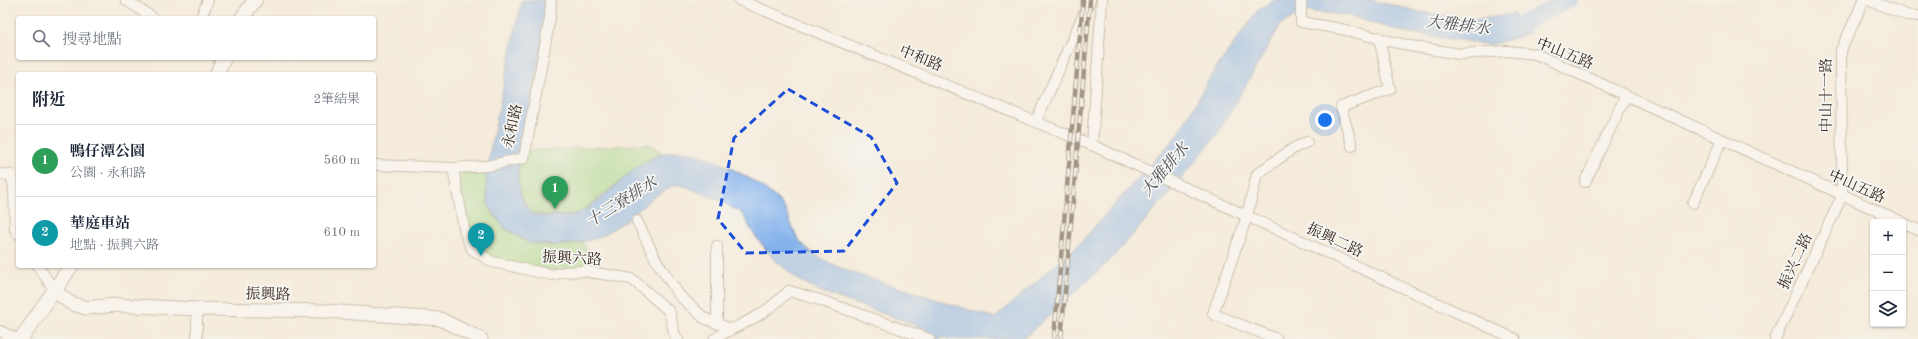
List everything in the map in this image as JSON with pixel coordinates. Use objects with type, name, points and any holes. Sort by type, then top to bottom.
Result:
[{"type":"main road","points":[[243,16],[255,0]]},
{"type":"main road","points":[[21,339],[70,268]]},
{"type":"street","points":[[126,0],[150,16]]},
{"type":"street","points":[[201,16],[208,0]]},
{"type":"street","name":"永和路","points":[[376,165],[453,168],[487,166],[524,158],[550,18],[551,0]]},
{"type":"street","name":"中和路","points":[[739,0],[1092,145],[1143,168]]},
{"type":"street","points":[[1036,122],[1090,0]]},
{"type":"street","points":[[1092,145],[1102,0]]},
{"type":"street","name":"中山五路","points":[[1301,0],[1301,22],[1379,37],[1410,46],[1460,54],[1508,51],[1536,54],[1842,196],[1895,219]]},
{"type":"street","name":"中山十一路","points":[[1842,196],[1841,50],[1864,0]]},
{"type":"street","points":[[1868,0],[1909,16],[1918,16]]},
{"type":"street","points":[[1352,146],[1341,107],[1390,89],[1379,37]]},
{"type":"street","points":[[1585,182],[1626,95]]},
{"type":"street","points":[[1693,203],[1722,140]]},
{"type":"street","points":[[1277,339],[1213,314],[1247,216],[1257,174],[1294,148],[1307,142]]},
{"type":"street","name":"振興六路","points":[[453,168],[465,233],[472,249],[492,262],[552,275],[564,272],[584,272],[632,279],[669,311],[675,336],[678,339]]},
{"type":"street","name":"振興二路","points":[[1143,168],[1515,339]]},
{"type":"street","points":[[0,174],[11,175],[14,187],[16,229]]},
{"type":"street","name":"振兴二路","points":[[1775,339],[1842,196]]},
{"type":"street","points":[[637,221],[656,260],[679,295],[704,318],[717,322],[730,329]]},
{"type":"street","name":"中山五路","points":[[1906,224],[1918,230]]},
{"type":"street","points":[[717,246],[717,322]]},
{"type":"street","points":[[39,268],[54,290]]},
{"type":"street","name":"振興路","points":[[54,290],[70,303],[86,308],[116,305],[197,309],[326,311],[440,319],[481,339]]},
{"type":"street","points":[[714,339],[730,329],[758,316],[775,305],[789,292],[820,300],[929,339]]},
{"type":"street","points":[[197,309],[197,339]]},
{"type":"street","points":[[0,331],[17,339]]},
{"type":"highlighted area","points":[[788,89],[871,137],[897,183],[844,251],[746,253],[718,219],[734,138]]},
{"type":"green space","points":[[649,144],[662,153],[642,164],[580,213],[544,215],[531,212],[517,236],[532,243],[549,246],[583,243],[598,273],[564,272],[499,263],[472,249],[454,168],[488,167],[486,187],[489,204],[497,219],[512,233],[527,207],[523,200],[518,179],[520,165],[527,151]]},
{"type":"water","name":"十三寮排水","points":[[522,0],[548,0],[547,18],[517,173],[523,201],[529,211],[533,214],[542,216],[570,216],[579,213],[594,204],[630,173],[656,156],[670,152],[697,154],[725,165],[767,190],[784,208],[795,233],[802,244],[809,251],[820,258],[838,267],[868,278],[995,318],[1080,243],[1179,133],[1212,74],[1258,10],[1275,0],[1370,0],[1420,12],[1473,20],[1514,14],[1530,33],[1491,45],[1400,31],[1346,15],[1305,11],[1281,24],[1217,135],[1166,197],[1111,259],[1023,339],[950,339],[941,336],[940,339],[937,339],[925,329],[824,293],[797,279],[772,257],[754,234],[742,213],[715,198],[682,185],[672,186],[651,199],[628,219],[600,237],[583,242],[557,245],[529,243],[504,227],[488,205],[486,177],[492,140]]},
{"type":"waterway","name":"大雅排水","points":[[1500,29],[1509,30],[1569,0]]},
{"type":"railway","points":[[1054,339],[1083,0]]},
{"type":"railway","points":[[1061,339],[1090,0]]},
{"type":"place","name":"鴨仔潭公園","points":[[555,209]]},
{"type":"place","name":"華庭車站","points":[[481,256]]}]
